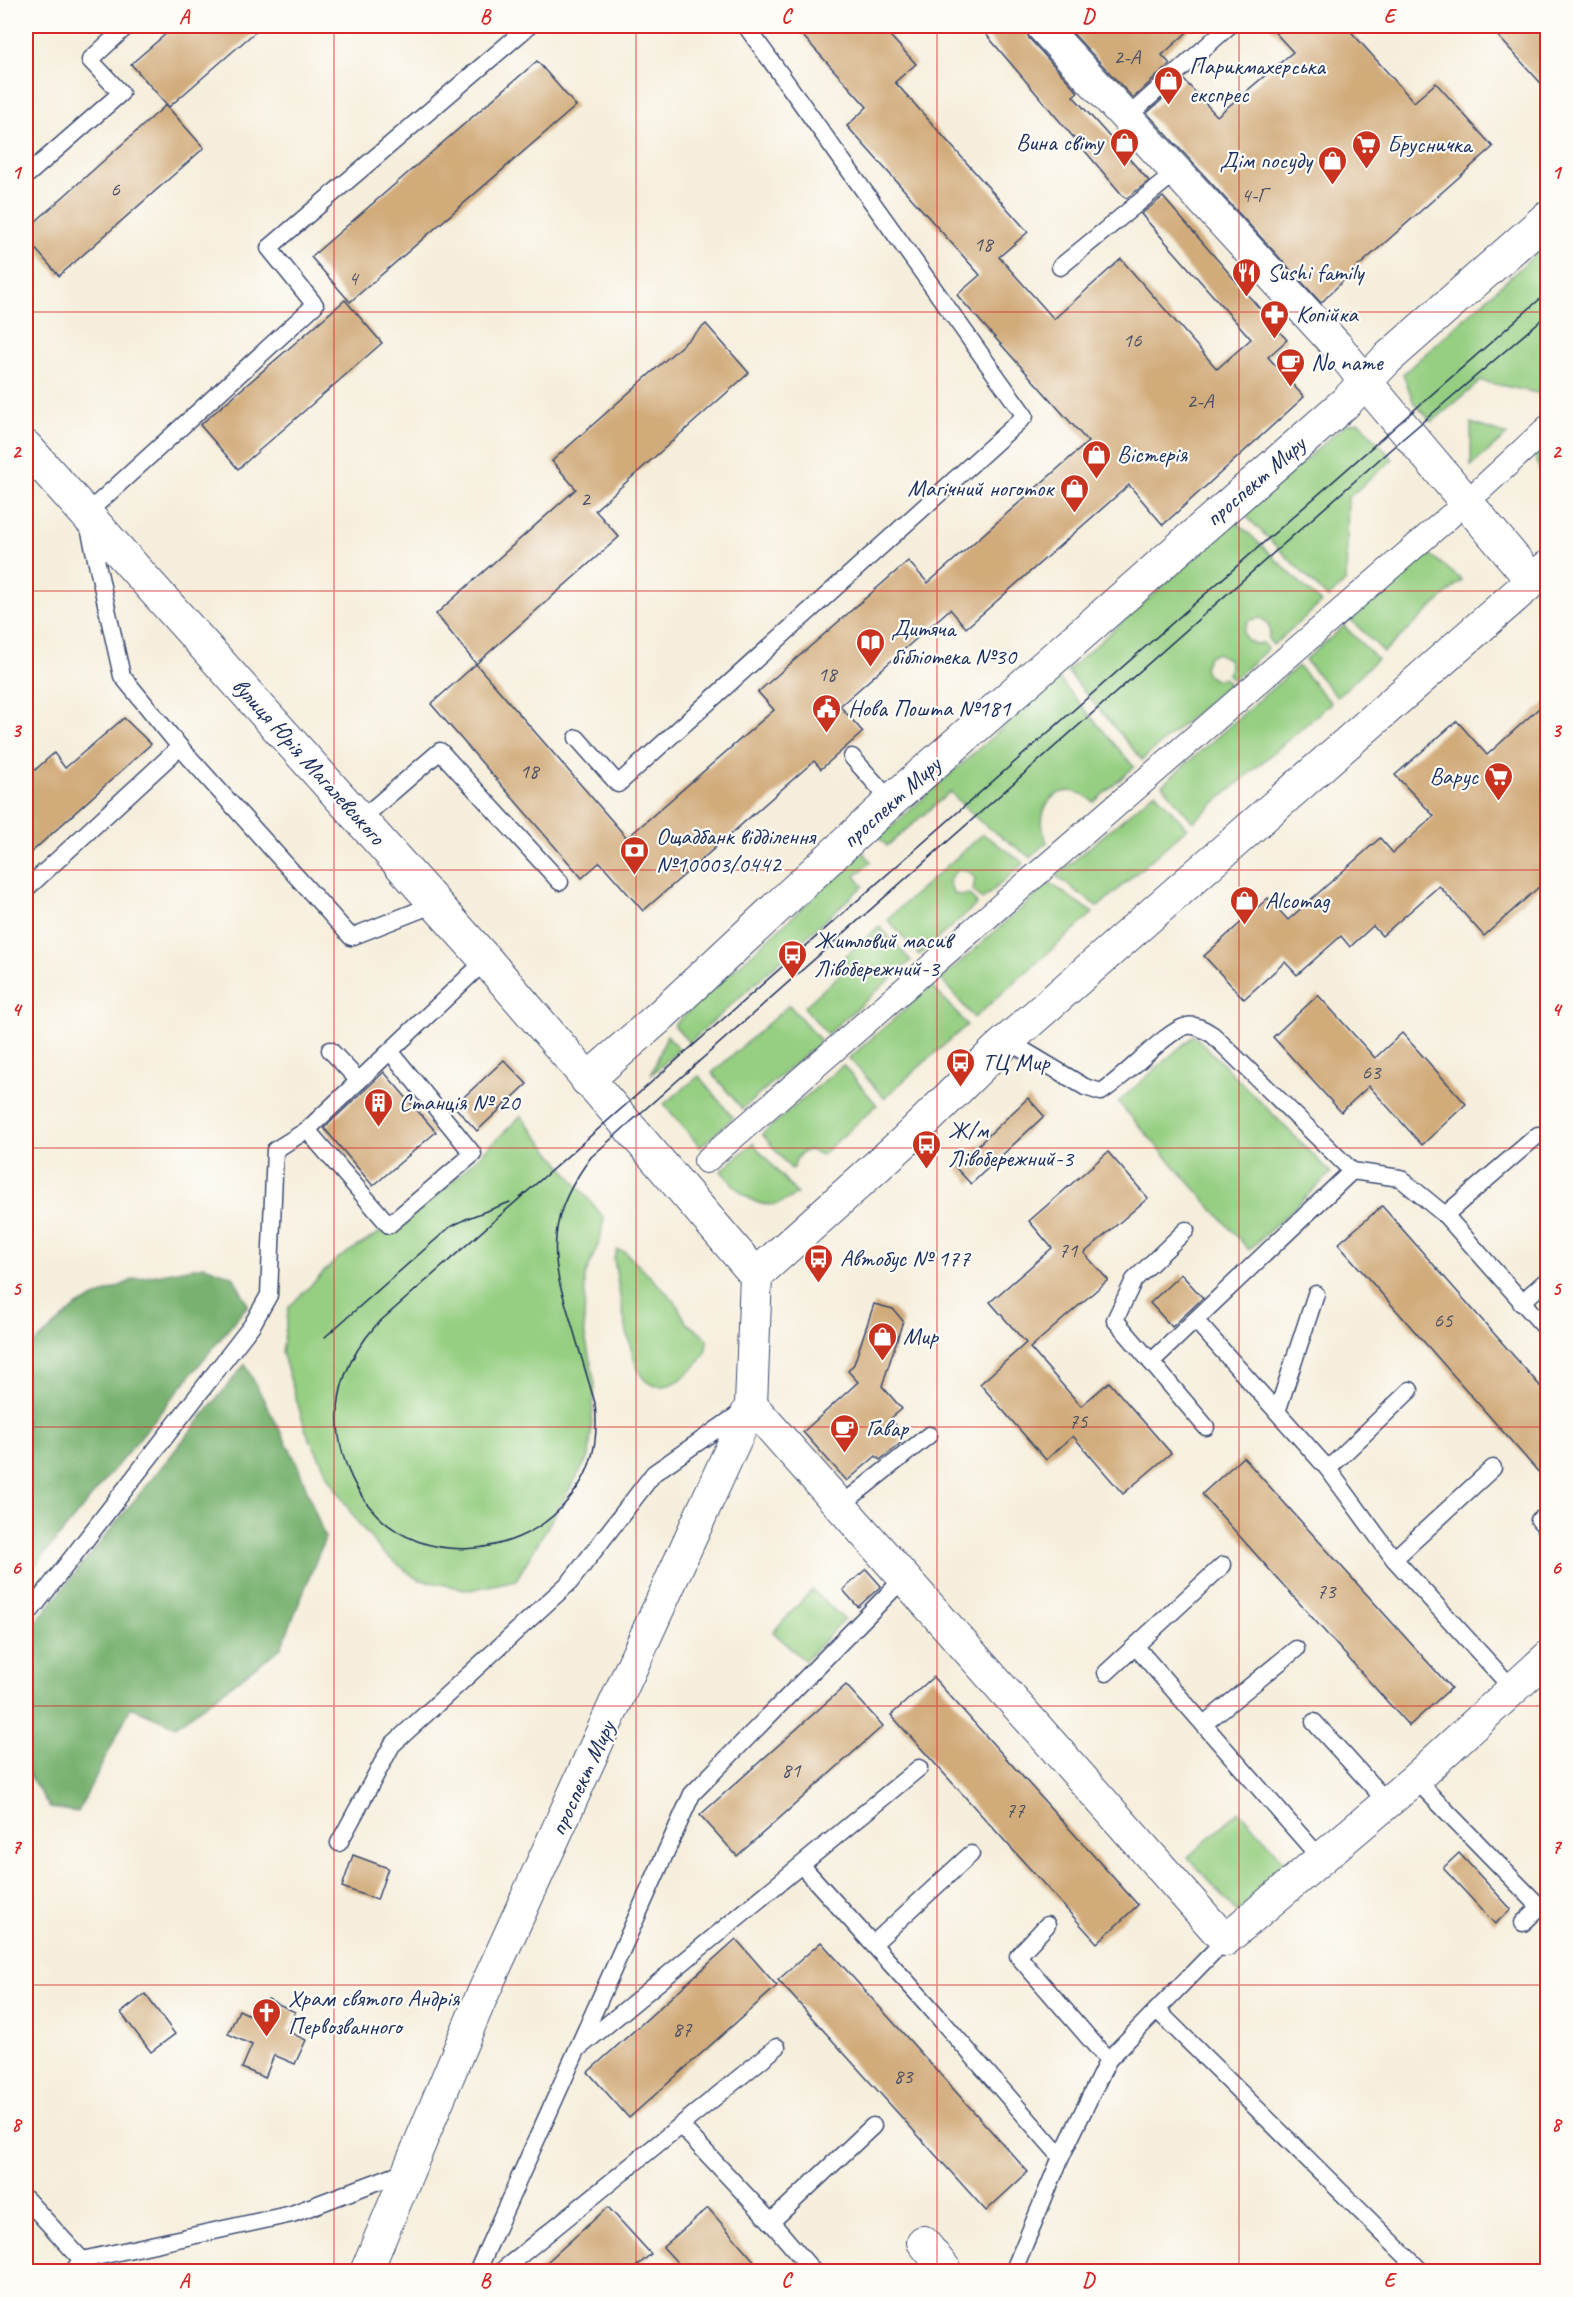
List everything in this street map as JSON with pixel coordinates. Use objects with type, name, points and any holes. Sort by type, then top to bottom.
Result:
[{"type":"street","points":[[587,1080],[756,1275],[905,1141],[1008,1041],[1540,573],[1366,383],[1336,345],[1042,26]]},
{"type":"street","name":"проспект Миру","points":[[587,1080],[658,1018],[891,801],[1366,383],[1388,358],[1548,217]]},
{"type":"street","points":[[1481,489],[1548,427]]},
{"type":"street","name":"вулиця Юрія Магалевського","points":[[26,447],[486,960],[587,1080]]},
{"type":"street","points":[[705,1161],[1450,516]]},
{"type":"street","name":"проспект Миру","points":[[366,2271],[480,2000],[751,1405],[756,1275]]},
{"type":"street","points":[[751,1405],[1225,1940],[1415,1779],[1512,1688],[1548,1658]]},
{"type":"street","points":[[923,2242],[947,2271]]},
{"type":"lane","points":[[26,176],[121,93],[90,60],[127,26]]},
{"type":"lane","points":[[435,904],[351,936],[180,747],[122,676],[86,514],[315,305],[269,248],[529,26]]},
{"type":"lane","points":[[577,738],[618,784],[1025,416],[746,26]]},
{"type":"lane","points":[[1126,118],[1229,26]]},
{"type":"lane","points":[[1060,267],[1165,182],[1181,175]]},
{"type":"lane","points":[[26,889],[180,747]]},
{"type":"lane","points":[[361,819],[440,751],[560,882]]},
{"type":"lane","points":[[852,757],[891,801]]},
{"type":"lane","points":[[26,1617],[252,1325],[269,1295],[275,1150],[308,1130],[486,960]]},
{"type":"lane","points":[[1008,1041],[1085,1087],[1101,1092],[1113,1085],[1174,1032],[1188,1026],[1198,1027],[1213,1035],[1352,1171],[1400,1178],[1445,1215],[1548,1331]]},
{"type":"lane","points":[[330,1050],[359,1081]]},
{"type":"lane","points":[[308,1130],[389,1225],[473,1154],[390,1051]]},
{"type":"lane","points":[[1445,1215],[1538,1135]]},
{"type":"lane","points":[[1151,1362],[1352,1171]]},
{"type":"lane","points":[[1186,1230],[1134,1281],[1115,1320],[1206,1427]]},
{"type":"lane","points":[[1521,1303],[1548,1279]]},
{"type":"lane","points":[[1277,1412],[1316,1294]]},
{"type":"lane","points":[[1196,1321],[1328,1469],[1394,1559],[1512,1688]]},
{"type":"lane","points":[[1328,1469],[1410,1390]]},
{"type":"lane","points":[[339,1843],[392,1745],[570,1582],[654,1473],[751,1405]]},
{"type":"lane","points":[[840,1506],[929,1435]]},
{"type":"lane","points":[[1394,1559],[1493,1468]]},
{"type":"lane","points":[[1106,1673],[1223,1565]]},
{"type":"lane","points":[[477,2271],[692,1794],[904,1577]]},
{"type":"lane","points":[[1136,1647],[1321,1859]]},
{"type":"lane","points":[[1204,1724],[1296,1649]]},
{"type":"lane","points":[[1314,1722],[1387,1802]]},
{"type":"lane","points":[[576,2050],[802,1866],[919,1767]]},
{"type":"lane","points":[[1415,1779],[1544,1911],[1523,1923]]},
{"type":"lane","points":[[873,1944],[972,1854]]},
{"type":"lane","points":[[802,1866],[1061,2157]]},
{"type":"lane","points":[[1047,1925],[1018,1956],[1108,2061]]},
{"type":"lane","points":[[1013,2271],[1061,2157],[1108,2061],[1225,1940]]},
{"type":"lane","points":[[1157,2010],[1422,2271]]},
{"type":"lane","points":[[500,2271],[777,2047]]},
{"type":"lane","points":[[681,2126],[814,2271]]},
{"type":"lane","points":[[771,2222],[873,2126]]},
{"type":"lane","points":[[26,2199],[77,2266],[292,2214],[409,2170]]},
{"type":"green space","points":[[1547,244],[1547,395],[1481,381],[1432,422],[1414,403],[1403,374]]},
{"type":"green space","points":[[1359,422],[1393,459],[1348,498],[1346,581],[1328,598],[1244,514],[1346,424]]},
{"type":"green space","points":[[1471,423],[1507,435],[1471,466]]},
{"type":"green space","points":[[1547,445],[1547,492],[1535,456]]},
{"type":"green space","points":[[1236,521],[1321,603],[1273,645],[1268,639],[1270,630],[1266,622],[1261,618],[1249,620],[1243,632],[1247,640],[1255,644],[1263,643],[1268,649],[1233,680],[1228,674],[1230,667],[1228,659],[1217,653],[1209,656],[1204,667],[1207,675],[1215,680],[1224,678],[1229,684],[1142,760],[1067,671]]},
{"type":"green space","points":[[1428,553],[1462,580],[1384,652],[1351,620]]},
{"type":"green space","points":[[1344,626],[1377,659],[1337,697],[1305,660]]},
{"type":"green space","points":[[1298,666],[1331,703],[1193,822],[1162,785]]},
{"type":"green space","points":[[1058,678],[1134,767],[1094,802],[1082,794],[1071,791],[1052,798],[1046,806],[1043,817],[1043,829],[1047,842],[1030,857],[978,820],[950,792],[887,846],[879,838]]},
{"type":"green space","points":[[1155,792],[1187,828],[1098,907],[1056,876]]},
{"type":"green space","points":[[983,834],[1024,863],[982,900],[973,890],[975,879],[969,872],[961,870],[954,873],[949,881],[953,893],[961,896],[969,894],[977,904],[919,955],[887,919]]},
{"type":"green space","points":[[863,852],[871,862],[855,876],[863,886],[689,1043],[674,1025]]},
{"type":"green space","points":[[1050,883],[1093,913],[974,1018],[941,979]]},
{"type":"green space","points":[[879,926],[911,961],[827,1034],[804,1007],[847,968],[841,960]]},
{"type":"green space","points":[[932,986],[967,1025],[884,1098],[849,1058]]},
{"type":"green space","points":[[789,1005],[821,1041],[742,1109],[712,1073]]},
{"type":"green space","points":[[667,1035],[679,1050],[651,1075]]},
{"type":"green space","points":[[1194,1035],[1331,1173],[1249,1250],[1118,1102]]},
{"type":"green space","points":[[843,1065],[877,1105],[822,1155],[806,1151],[798,1156],[794,1168],[791,1169],[762,1134]]},
{"type":"green space","points":[[699,1076],[733,1118],[700,1147],[664,1104]]},
{"type":"green space","points":[[521,1116],[604,1218],[600,1240],[585,1276],[584,1331],[595,1384],[589,1456],[516,1580],[470,1590],[417,1579],[382,1552],[356,1520],[332,1483],[306,1431],[282,1352],[289,1307],[337,1259],[433,1200]]},
{"type":"green space","points":[[753,1143],[797,1194],[774,1205],[764,1205],[746,1196],[721,1171]]},
{"type":"green space","points":[[617,1250],[625,1252],[674,1300],[687,1323],[707,1338],[706,1351],[701,1360],[676,1382],[665,1386],[654,1385],[644,1379],[639,1370],[629,1341],[621,1304],[614,1259]]},
{"type":"green space","points":[[204,1266],[233,1276],[248,1305],[31,1571],[26,1572],[26,1351],[77,1306],[135,1279]]},
{"type":"green space","points":[[245,1364],[296,1461],[325,1538],[281,1648],[176,1726],[131,1707],[78,1812],[50,1808],[26,1770],[26,1634]]},
{"type":"green space","points":[[812,1590],[844,1619],[805,1661],[773,1632]]},
{"type":"green space","points":[[1239,1811],[1294,1872],[1242,1918],[1188,1857]]},
{"type":"building","points":[[175,26],[262,26],[169,107],[131,64]]},
{"type":"building","points":[[794,26],[881,26],[916,64],[895,82],[1028,232],[999,257],[1054,319],[1121,259],[1217,369],[1251,339],[1141,214],[1163,197],[1287,340],[1268,357],[1304,397],[1163,525],[1129,485],[966,628],[950,609],[840,706],[863,732],[821,769],[814,761],[643,911],[600,862],[582,878],[431,704],[476,664],[627,838],[774,710],[758,692],[908,561],[928,583],[1088,442],[957,295],[980,275],[847,126],[867,107]]},
{"type":"building","points":[[979,26],[1025,26],[1029,38],[1078,92],[1073,96],[1149,181],[1127,198],[1124,197]]},
{"type":"building","points":[[1066,26],[1194,26],[1162,55],[1170,64],[1133,98]]},
{"type":"building","name":"Брусничка","points":[[1269,26],[1346,26],[1414,102],[1436,83],[1493,147],[1353,271],[1321,303],[1147,113],[1184,80],[1217,116],[1293,52]]},
{"type":"building","points":[[1510,26],[1548,26],[1548,91],[1498,36]]},
{"type":"building","points":[[537,61],[576,106],[350,302],[311,257]]},
{"type":"building","points":[[166,105],[204,148],[59,276],[26,238],[26,230]]},
{"type":"building","points":[[345,300],[382,343],[238,469],[200,425]]},
{"type":"building","points":[[706,324],[749,373],[595,510],[619,537],[476,664],[436,614],[576,489],[552,461]]},
{"type":"building","points":[[1548,700],[1548,879],[1484,936],[1439,886],[1382,936],[1373,926],[1350,947],[1341,936],[1297,975],[1285,962],[1244,999],[1204,956],[1268,898],[1288,920],[1380,838],[1393,853],[1434,816],[1395,775],[1457,721],[1487,755]]},
{"type":"building","points":[[124,718],[151,744],[26,857],[26,778],[54,753],[65,768]]},
{"type":"building","points":[[1318,995],[1375,1058],[1402,1033],[1466,1104],[1422,1145],[1369,1086],[1341,1112],[1273,1037]]},
{"type":"building","points":[[504,1060],[527,1084],[477,1131],[454,1106]]},
{"type":"building","name":"Станція № 20","points":[[384,1072],[436,1132],[373,1186],[324,1128]]},
{"type":"building","points":[[1028,1098],[1044,1116],[971,1184],[955,1167]]},
{"type":"building","points":[[1108,1152],[1148,1198],[1084,1253],[1108,1280],[1030,1348],[1081,1406],[1109,1382],[1171,1453],[1123,1494],[1073,1436],[1046,1460],[980,1384],[1026,1343],[990,1302],[1052,1248],[1029,1221]]},
{"type":"building","points":[[1382,1206],[1548,1395],[1548,1483],[1338,1244]]},
{"type":"building","points":[[1181,1274],[1203,1298],[1172,1327],[1150,1303]]},
{"type":"building","points":[[874,1304],[893,1309],[903,1321],[882,1386],[902,1409],[891,1418],[902,1442],[880,1460],[876,1456],[847,1481],[803,1432],[858,1382],[848,1371],[854,1364]]},
{"type":"building","points":[[1243,1457],[1451,1688],[1409,1726],[1202,1494]]},
{"type":"building","points":[[866,1569],[881,1586],[858,1607],[843,1590]]},
{"type":"building","points":[[933,1677],[1138,1905],[1097,1943],[891,1715]]},
{"type":"building","points":[[846,1685],[883,1726],[737,1856],[700,1815]]},
{"type":"building","points":[[1459,1853],[1511,1909],[1495,1924],[1443,1868]]},
{"type":"building","points":[[353,1855],[388,1868],[377,1900],[342,1887]]},
{"type":"building","points":[[736,1939],[777,1986],[629,2118],[588,2072]]},
{"type":"building","points":[[821,1942],[1028,2172],[986,2211],[778,1980]]},
{"type":"building","points":[[145,1994],[175,2034],[151,2052],[121,2013]]},
{"type":"building","name":"Храм святого Андрія Первозванного","points":[[268,1999],[295,2012],[287,2031],[306,2040],[295,2064],[274,2055],[265,2078],[242,2068],[252,2045],[228,2034],[239,2010],[258,2019]]},
{"type":"building","points":[[608,2207],[651,2254],[631,2271],[537,2271]]},
{"type":"building","points":[[708,2208],[763,2271],[685,2271],[663,2247]]},
{"type":"tram line","points":[[1548,292],[377,1324],[351,1362],[338,1405],[339,1436],[347,1467],[362,1497],[376,1514],[396,1530],[419,1541],[444,1547],[469,1548],[495,1545],[519,1537],[542,1524],[561,1508],[585,1475],[594,1448],[596,1433],[595,1403],[560,1285],[555,1249],[559,1217],[564,1202],[591,1157],[1391,449],[1548,314]]},
{"type":"tram line","points":[[325,1337],[450,1227],[510,1202]]},
{"type":"place","name":"Парикмахерська експрес","points":[[1168,106]]},
{"type":"place","name":"Вина світу","points":[[1124,168]]},
{"type":"place","name":"Брусничка","points":[[1366,170]]},
{"type":"place","name":"Дім посуду","points":[[1333,186]]},
{"type":"place","name":"Sushi family","points":[[1246,298]]},
{"type":"place","name":"Копійка","points":[[1275,340]]},
{"type":"place","name":"No name","points":[[1290,388]]},
{"type":"place","name":"Вістерія","points":[[1096,480]]},
{"type":"place","name":"Магічний ноготок","points":[[1074,514]]},
{"type":"place","name":"Дитяча бібліотека №30","points":[[870,668]]},
{"type":"place","name":"Нова Пошта №181","points":[[827,734]]},
{"type":"place","name":"Варус","points":[[1499,802]]},
{"type":"place","name":"Ощадбанк відділення №10003/0442","points":[[635,876]]},
{"type":"place","name":"Alcomag","points":[[1244,926]]},
{"type":"place","name":"Житловий масив Лівобережний-3","points":[[793,980]]},
{"type":"place","name":"ТЦ Мир","points":[[961,1088]]},
{"type":"place","name":"Станція № 20","points":[[378,1128]]},
{"type":"place","name":"Ж/м Лівобережний-3","points":[[927,1170]]},
{"type":"place","name":"Автобус № 177","points":[[819,1284]]},
{"type":"place","name":"Мир","points":[[882,1362]]},
{"type":"place","name":"Гавар","points":[[845,1454]]},
{"type":"place","name":"Храм святого Андрія Первозванного","points":[[267,2038]]}]
